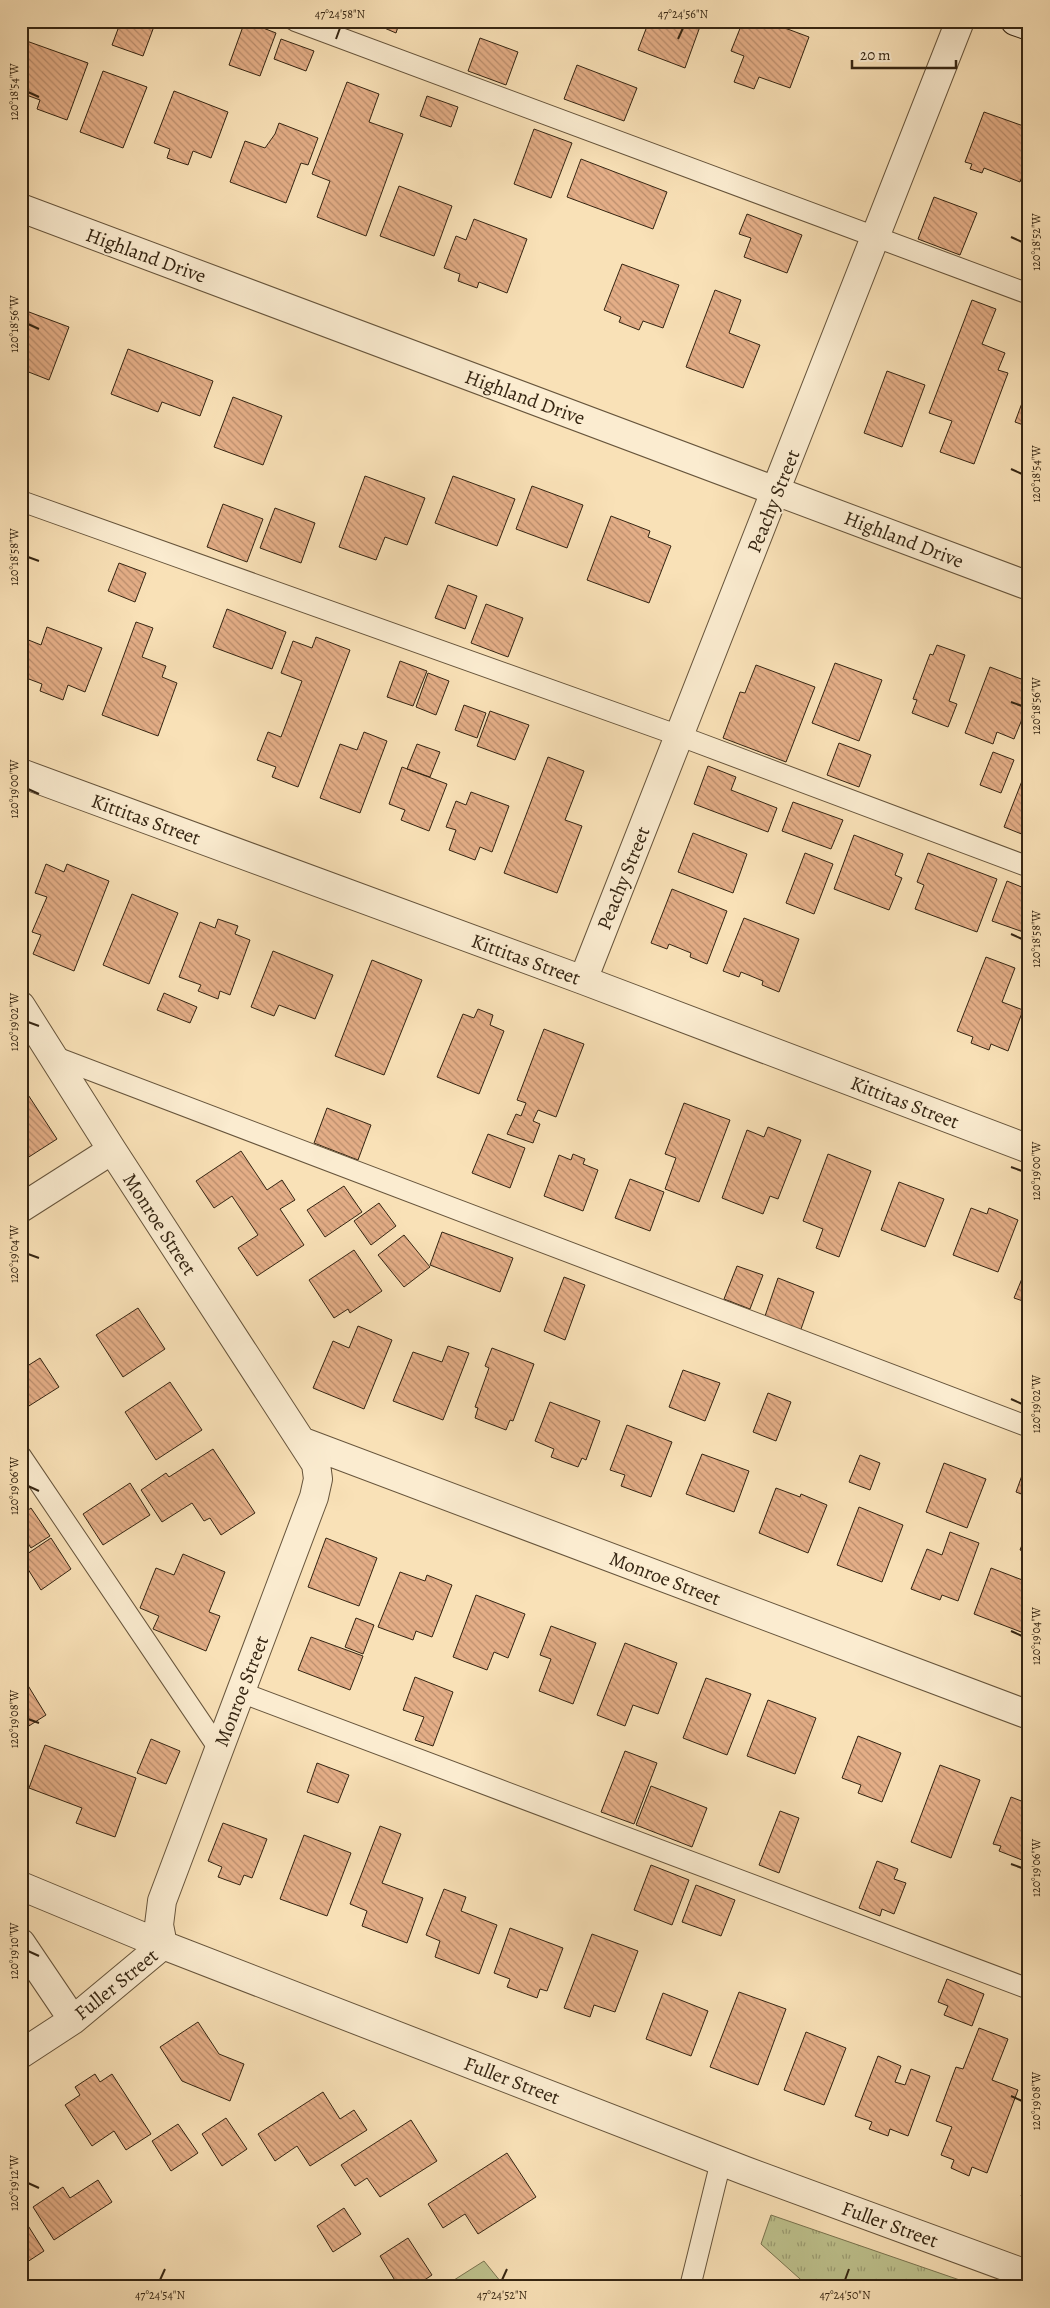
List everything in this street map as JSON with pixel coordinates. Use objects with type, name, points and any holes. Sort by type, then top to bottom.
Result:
[{"type":"street","name":"Peachy Street","points":[[583,980],[777,491],[960,21]]},
{"type":"street","points":[[1015,21],[1029,26]]},
{"type":"street","name":"Highland Drive","points":[[21,208],[1029,586]]},
{"type":"street","name":"Kittitas Street","points":[[21,773],[583,980],[1029,1149]]},
{"type":"street","name":"Monroe Street","points":[[21,1006],[316,1464],[318,1479],[314,1497],[162,1901],[159,1925],[163,1945]]},
{"type":"street","points":[[21,1208],[112,1150]]},
{"type":"street","name":"Monroe Street","points":[[301,1441],[1029,1715]]},
{"type":"street","points":[[21,1886],[163,1945]]},
{"type":"street","points":[[21,1943],[73,2020]]},
{"type":"street","name":"Fuller Street","points":[[21,2054],[73,2020],[163,1945],[721,2161],[1029,2275]]},
{"type":"lane","points":[[295,21],[1029,294]]},
{"type":"lane","points":[[21,500],[680,736],[1029,867]]},
{"type":"lane","points":[[53,1056],[1029,1427]]},
{"type":"lane","points":[[21,1456],[219,1749]]},
{"type":"lane","points":[[240,1692],[1029,1989]]},
{"type":"lane","points":[[690,2287],[721,2161]]},
{"type":"green space","points":[[771,2215],[980,2287],[809,2287],[761,2244]]},
{"type":"green space","points":[[484,2261],[505,2287],[443,2287]]},
{"type":"building","points":[[121,21],[156,21],[143,56],[112,45]]},
{"type":"building","points":[[245,21],[276,33],[260,76],[229,65]]},
{"type":"building","points":[[368,21],[400,21],[396,33]]},
{"type":"building","points":[[649,21],[702,21],[685,68],[638,50]]},
{"type":"building","points":[[743,21],[766,21],[809,37],[790,88],[759,77],[754,89],[734,82],[744,56],[731,51]]},
{"type":"building","points":[[480,38],[518,52],[506,85],[468,71]]},
{"type":"building","points":[[21,39],[88,63],[67,120],[37,109],[40,100],[21,93]]},
{"type":"building","points":[[281,39],[314,51],[306,71],[274,59]]},
{"type":"building","points":[[577,65],[637,88],[624,121],[564,99]]},
{"type":"building","points":[[103,71],[147,87],[123,148],[80,132]]},
{"type":"building","points":[[347,82],[379,94],[369,122],[403,134],[366,236],[317,217],[330,181],[312,174]]},
{"type":"building","points":[[174,91],[228,112],[211,158],[193,151],[188,165],[167,158],[170,149],[154,143]]},
{"type":"building","points":[[427,96],[458,107],[451,127],[420,116]]},
{"type":"building","points":[[984,112],[1029,128],[1029,158],[1020,182],[984,168],[982,173],[970,169],[972,164],[965,162]]},
{"type":"building","points":[[279,123],[318,138],[308,165],[301,163],[286,203],[230,182],[245,141],[265,148],[275,134]]},
{"type":"building","points":[[534,129],[572,143],[551,198],[514,184]]},
{"type":"building","points":[[581,159],[667,192],[653,229],[567,197]]},
{"type":"building","points":[[399,186],[452,206],[434,256],[380,236]]},
{"type":"building","points":[[934,197],[977,213],[960,255],[918,239]]},
{"type":"building","points":[[747,214],[802,235],[787,273],[744,257],[751,238],[739,234]]},
{"type":"building","points":[[474,219],[527,239],[507,293],[479,282],[477,288],[458,281],[460,274],[444,268],[456,236],[466,240]]},
{"type":"building","points":[[622,264],[679,285],[663,328],[643,321],[639,330],[619,322],[621,317],[604,310]]},
{"type":"building","points":[[715,290],[741,300],[729,333],[760,345],[743,388],[686,367]]},
{"type":"building","points":[[972,300],[996,309],[982,344],[1005,353],[998,370],[1008,373],[974,464],[940,452],[952,421],[929,413]]},
{"type":"building","points":[[21,309],[69,327],[49,380],[21,369]]},
{"type":"building","points":[[128,349],[213,381],[200,416],[162,402],[158,412],[111,394]]},
{"type":"building","points":[[887,371],[925,385],[902,447],[864,433]]},
{"type":"building","points":[[1029,384],[1029,427],[1015,422]]},
{"type":"building","points":[[233,397],[282,416],[263,465],[214,447]]},
{"type":"building","points":[[365,476],[425,498],[407,545],[385,537],[376,560],[339,547]]},
{"type":"building","points":[[453,476],[515,499],[497,546],[435,523]]},
{"type":"building","points":[[532,486],[583,505],[567,548],[516,529]]},
{"type":"building","points":[[223,504],[263,519],[247,562],[207,547]]},
{"type":"building","points":[[275,508],[315,523],[301,563],[260,548]]},
{"type":"building","points":[[611,516],[650,531],[648,537],[671,546],[649,603],[587,580]]},
{"type":"building","points":[[119,563],[146,573],[135,602],[108,591]]},
{"type":"building","points":[[448,585],[477,596],[465,629],[435,618]]},
{"type":"building","points":[[486,604],[523,618],[508,657],[471,643]]},
{"type":"building","points":[[227,609],[286,632],[272,669],[213,647]]},
{"type":"building","points":[[136,622],[153,628],[142,657],[166,666],[162,677],[177,683],[158,736],[102,715]]},
{"type":"building","points":[[47,627],[102,648],[85,692],[68,685],[63,700],[40,691],[42,684],[21,676],[21,637],[41,645]]},
{"type":"building","points":[[316,637],[350,650],[298,787],[272,777],[276,767],[257,760],[268,732],[281,737],[302,681],[281,673],[293,641],[312,648]]},
{"type":"building","points":[[937,645],[965,655],[949,701],[957,704],[948,727],[912,713],[917,700],[913,699],[930,654],[933,655]]},
{"type":"building","points":[[400,661],[427,671],[413,706],[387,697]]},
{"type":"building","points":[[835,663],[882,680],[859,741],[812,723]]},
{"type":"building","points":[[756,665],[815,687],[786,762],[723,738],[740,692],[745,693]]},
{"type":"building","points":[[990,667],[1029,682],[1029,702],[1014,739],[997,732],[993,744],[965,733]]},
{"type":"building","points":[[428,673],[449,681],[436,715],[416,707]]},
{"type":"building","points":[[464,705],[486,713],[477,738],[455,730]]},
{"type":"building","points":[[490,711],[529,725],[515,760],[477,746]]},
{"type":"building","points":[[364,732],[387,741],[360,813],[320,798],[340,744],[357,750]]},
{"type":"building","points":[[839,743],[871,755],[859,787],[827,775]]},
{"type":"building","points":[[417,744],[440,752],[430,777],[407,769]]},
{"type":"building","points":[[993,752],[1014,760],[1001,793],[980,785]]},
{"type":"building","points":[[548,757],[584,771],[565,820],[582,826],[557,893],[504,873]]},
{"type":"building","points":[[1029,763],[1029,837],[1004,827]]},
{"type":"building","points":[[708,766],[736,777],[731,790],[777,808],[768,832],[694,804]]},
{"type":"building","points":[[402,767],[447,784],[429,831],[401,820],[405,810],[389,804]]},
{"type":"building","points":[[471,792],[509,806],[492,852],[480,847],[475,860],[449,850],[456,830],[446,827],[456,801],[466,805]]},
{"type":"building","points":[[793,802],[843,820],[831,849],[782,831]]},
{"type":"building","points":[[693,833],[747,854],[733,893],[678,872]]},
{"type":"building","points":[[854,835],[903,854],[895,875],[902,878],[889,910],[834,889]]},
{"type":"building","points":[[805,853],[833,864],[814,914],[786,903]]},
{"type":"building","points":[[928,853],[997,879],[977,932],[915,909],[924,885],[917,882]]},
{"type":"building","points":[[46,864],[64,872],[67,864],[109,881],[74,971],[33,954],[41,935],[32,932],[47,897],[35,893]]},
{"type":"building","points":[[1007,881],[1029,890],[1029,934],[992,921]]},
{"type":"building","points":[[672,889],[727,911],[707,964],[690,957],[691,953],[669,944],[667,949],[651,943]]},
{"type":"building","points":[[132,894],[178,913],[149,984],[103,965]]},
{"type":"building","points":[[744,918],[799,939],[779,992],[762,985],[763,981],[741,972],[739,977],[723,971]]},
{"type":"building","points":[[218,919],[238,926],[235,934],[250,940],[230,995],[220,991],[218,999],[198,991],[201,985],[179,977],[200,922],[215,928]]},
{"type":"building","points":[[273,951],[333,975],[315,1019],[279,1005],[274,1016],[251,1007]]},
{"type":"building","points":[[986,957],[1015,968],[1002,1002],[1023,1010],[1008,1051],[991,1044],[989,1050],[971,1043],[973,1037],[957,1031]]},
{"type":"building","points":[[372,960],[422,980],[384,1075],[335,1056]]},
{"type":"building","points":[[164,993],[197,1007],[190,1023],[157,1010]]},
{"type":"building","points":[[478,1009],[493,1015],[490,1025],[504,1031],[479,1094],[437,1077],[463,1014],[474,1018]]},
{"type":"building","points":[[544,1029],[584,1044],[556,1117],[538,1110],[533,1121],[540,1124],[533,1143],[507,1134],[516,1114],[521,1116],[526,1103],[517,1100]]},
{"type":"building","points":[[21,1084],[57,1139],[21,1162]]},
{"type":"building","points":[[684,1103],[730,1120],[699,1202],[665,1189],[676,1158],[665,1154]]},
{"type":"building","points":[[327,1108],[371,1125],[358,1160],[314,1143]]},
{"type":"building","points":[[768,1127],[801,1140],[778,1199],[770,1196],[763,1214],[722,1198],[747,1130],[764,1137]]},
{"type":"building","points":[[488,1134],[525,1148],[510,1188],[472,1173]]},
{"type":"building","points":[[241,1151],[267,1190],[282,1180],[295,1200],[280,1209],[304,1245],[257,1276],[238,1248],[258,1235],[232,1196],[214,1208],[196,1181]]},
{"type":"building","points":[[573,1154],[585,1159],[583,1164],[598,1170],[583,1211],[544,1196],[559,1155],[571,1160]]},
{"type":"building","points":[[828,1154],[871,1171],[839,1257],[816,1248],[823,1229],[803,1221]]},
{"type":"building","points":[[630,1179],[664,1192],[650,1231],[615,1218]]},
{"type":"building","points":[[899,1182],[944,1199],[925,1247],[881,1230]]},
{"type":"building","points":[[344,1186],[362,1212],[325,1237],[307,1210]]},
{"type":"building","points":[[379,1203],[396,1226],[371,1245],[354,1221]]},
{"type":"building","points":[[971,1208],[987,1214],[989,1208],[1018,1220],[998,1272],[953,1255]]},
{"type":"building","points":[[442,1232],[513,1258],[500,1292],[430,1265]]},
{"type":"building","points":[[404,1235],[430,1267],[404,1287],[378,1255]]},
{"type":"building","points":[[354,1250],[382,1291],[350,1313],[348,1309],[334,1318],[309,1280]]},
{"type":"building","points":[[1029,1259],[1029,1284],[1021,1281]]},
{"type":"building","points":[[737,1266],[763,1275],[750,1309],[724,1299]]},
{"type":"building","points":[[564,1277],[585,1285],[565,1340],[544,1331]]},
{"type":"building","points":[[778,1278],[814,1292],[800,1332],[764,1319]]},
{"type":"building","points":[[1021,1281],[1029,1284],[1029,1303],[1014,1298]]},
{"type":"building","points":[[138,1308],[165,1349],[123,1377],[96,1335]]},
{"type":"building","points":[[358,1326],[392,1340],[364,1409],[313,1388],[333,1341],[349,1348]]},
{"type":"building","points":[[448,1346],[469,1353],[443,1420],[393,1401],[413,1352],[442,1362]]},
{"type":"building","points":[[492,1348],[534,1364],[513,1421],[510,1420],[506,1430],[475,1418],[478,1408],[475,1407],[489,1368],[485,1366]]},
{"type":"building","points":[[40,1358],[59,1387],[21,1411],[21,1370]]},
{"type":"building","points":[[683,1370],[720,1383],[705,1421],[669,1407]]},
{"type":"building","points":[[170,1382],[202,1430],[156,1460],[125,1412]]},
{"type":"building","points":[[768,1393],[791,1402],[776,1441],[753,1432]]},
{"type":"building","points":[[550,1402],[600,1421],[586,1460],[582,1458],[578,1467],[551,1457],[554,1449],[535,1441]]},
{"type":"building","points":[[627,1425],[672,1442],[651,1497],[621,1486],[625,1475],[610,1470]]},
{"type":"building","points":[[213,1449],[255,1513],[221,1535],[210,1518],[204,1521],[192,1503],[162,1522],[141,1490],[166,1473],[169,1477]]},
{"type":"building","points":[[702,1454],[749,1471],[734,1512],[686,1494]]},
{"type":"building","points":[[860,1455],[880,1463],[870,1490],[849,1482]]},
{"type":"building","points":[[1029,1456],[1029,1497],[1016,1492]]},
{"type":"building","points":[[944,1463],[986,1479],[967,1528],[926,1512]]},
{"type":"building","points":[[130,1483],[150,1515],[103,1545],[83,1514]]},
{"type":"building","points":[[776,1488],[800,1497],[801,1494],[827,1505],[808,1553],[759,1533]]},
{"type":"building","points":[[859,1507],[903,1525],[882,1582],[837,1565]]},
{"type":"building","points":[[31,1508],[50,1536],[31,1548],[21,1533],[21,1515]]},
{"type":"building","points":[[950,1532],[979,1543],[958,1601],[942,1595],[940,1600],[911,1589],[927,1549],[942,1555]]},
{"type":"building","points":[[1026,1535],[1029,1535],[1029,1553],[1020,1550]]},
{"type":"building","points":[[51,1538],[71,1569],[41,1590],[21,1558]]},
{"type":"building","points":[[326,1538],[377,1558],[359,1606],[308,1587]]},
{"type":"building","points":[[183,1554],[225,1572],[209,1612],[220,1616],[206,1651],[153,1629],[159,1616],[140,1608],[156,1568],[174,1575]]},
{"type":"building","points":[[991,1568],[1025,1581],[1029,1572],[1029,1635],[974,1614]]},
{"type":"building","points":[[400,1572],[425,1581],[427,1575],[452,1585],[432,1637],[416,1631],[413,1640],[378,1627]]},
{"type":"building","points":[[476,1595],[525,1614],[508,1658],[494,1652],[487,1670],[453,1657]]},
{"type":"building","points":[[356,1618],[374,1625],[363,1654],[345,1647]]},
{"type":"building","points":[[551,1626],[596,1643],[573,1704],[539,1691],[551,1659],[540,1655]]},
{"type":"building","points":[[311,1637],[363,1656],[350,1690],[298,1670]]},
{"type":"building","points":[[625,1643],[677,1663],[658,1714],[633,1705],[625,1726],[597,1715]]},
{"type":"building","points":[[21,1674],[46,1715],[21,1731]]},
{"type":"building","points":[[415,1677],[453,1692],[433,1746],[415,1740],[424,1717],[403,1710]]},
{"type":"building","points":[[706,1678],[751,1694],[727,1755],[683,1738]]},
{"type":"building","points":[[768,1700],[816,1718],[795,1774],[747,1756]]},
{"type":"building","points":[[858,1736],[901,1753],[882,1802],[858,1793],[861,1785],[842,1778]]},
{"type":"building","points":[[151,1739],[180,1751],[166,1784],[137,1773]]},
{"type":"building","points":[[45,1745],[136,1778],[115,1837],[76,1823],[82,1808],[29,1788]]},
{"type":"building","points":[[625,1751],[657,1763],[634,1824],[601,1812]]},
{"type":"building","points":[[317,1763],[349,1775],[338,1803],[307,1792]]},
{"type":"building","points":[[940,1765],[980,1780],[951,1858],[911,1842]]},
{"type":"building","points":[[651,1786],[707,1808],[692,1847],[636,1825]]},
{"type":"building","points":[[1011,1797],[1029,1804],[1029,1857],[1024,1855],[1022,1860],[999,1851],[1001,1846],[993,1844]]},
{"type":"building","points":[[780,1811],[799,1818],[779,1873],[759,1865]]},
{"type":"building","points":[[223,1823],[267,1839],[252,1878],[244,1875],[240,1885],[218,1877],[222,1867],[208,1861]]},
{"type":"building","points":[[380,1826],[401,1834],[382,1883],[423,1898],[407,1943],[362,1926],[367,1911],[350,1904]]},
{"type":"building","points":[[304,1835],[351,1853],[327,1916],[280,1899]]},
{"type":"building","points":[[877,1861],[898,1869],[894,1879],[906,1883],[894,1914],[882,1909],[880,1916],[859,1908]]},
{"type":"building","points":[[651,1865],[689,1880],[672,1925],[634,1910]]},
{"type":"building","points":[[696,1885],[735,1900],[721,1936],[682,1922]]},
{"type":"building","points":[[444,1889],[466,1897],[461,1911],[497,1925],[479,1974],[435,1957],[440,1941],[426,1935]]},
{"type":"building","points":[[510,1928],[563,1948],[547,1991],[540,1989],[537,1998],[507,1987],[510,1979],[494,1973]]},
{"type":"building","points":[[592,1934],[638,1951],[615,2012],[594,2005],[590,2017],[564,2008]]},
{"type":"building","points":[[947,1979],[984,1994],[972,2026],[944,2015],[948,2006],[938,2002]]},
{"type":"building","points":[[739,1992],[786,2009],[758,2085],[710,2067]]},
{"type":"building","points":[[663,1993],[708,2011],[691,2056],[646,2039]]},
{"type":"building","points":[[198,2022],[219,2054],[244,2064],[230,2101],[182,2081],[160,2047]]},
{"type":"building","points":[[979,2028],[1008,2039],[992,2080],[1018,2090],[987,2173],[972,2167],[969,2176],[951,2168],[954,2160],[941,2155],[952,2127],[936,2121],[956,2067],[963,2069]]},
{"type":"building","points":[[806,2032],[846,2048],[824,2105],[784,2090]]},
{"type":"building","points":[[878,2056],[901,2066],[895,2082],[905,2085],[911,2069],[930,2076],[908,2136],[890,2129],[888,2136],[869,2129],[872,2122],[855,2116]]},
{"type":"building","points":[[95,2074],[100,2082],[112,2074],[151,2134],[126,2150],[114,2131],[92,2146],[65,2105],[80,2095],[75,2087]]},
{"type":"building","points":[[323,2092],[340,2119],[354,2110],[367,2130],[310,2166],[297,2146],[275,2161],[258,2134]]},
{"type":"building","points":[[226,2118],[247,2149],[222,2166],[202,2134]]},
{"type":"building","points":[[411,2120],[437,2161],[380,2197],[367,2178],[355,2186],[341,2165]]},
{"type":"building","points":[[178,2124],[198,2153],[171,2171],[152,2141]]},
{"type":"building","points":[[507,2153],[536,2197],[478,2234],[465,2214],[443,2228],[428,2204]]},
{"type":"building","points":[[1029,2177],[1029,2199],[1021,2196]]},
{"type":"building","points":[[98,2180],[112,2202],[54,2240],[33,2207],[63,2187],[70,2198]]},
{"type":"building","points":[[344,2208],[361,2234],[333,2252],[317,2226]]},
{"type":"building","points":[[27,2224],[44,2251],[21,2266],[21,2227]]},
{"type":"building","points":[[408,2238],[432,2275],[414,2287],[399,2287],[380,2256]]}]
